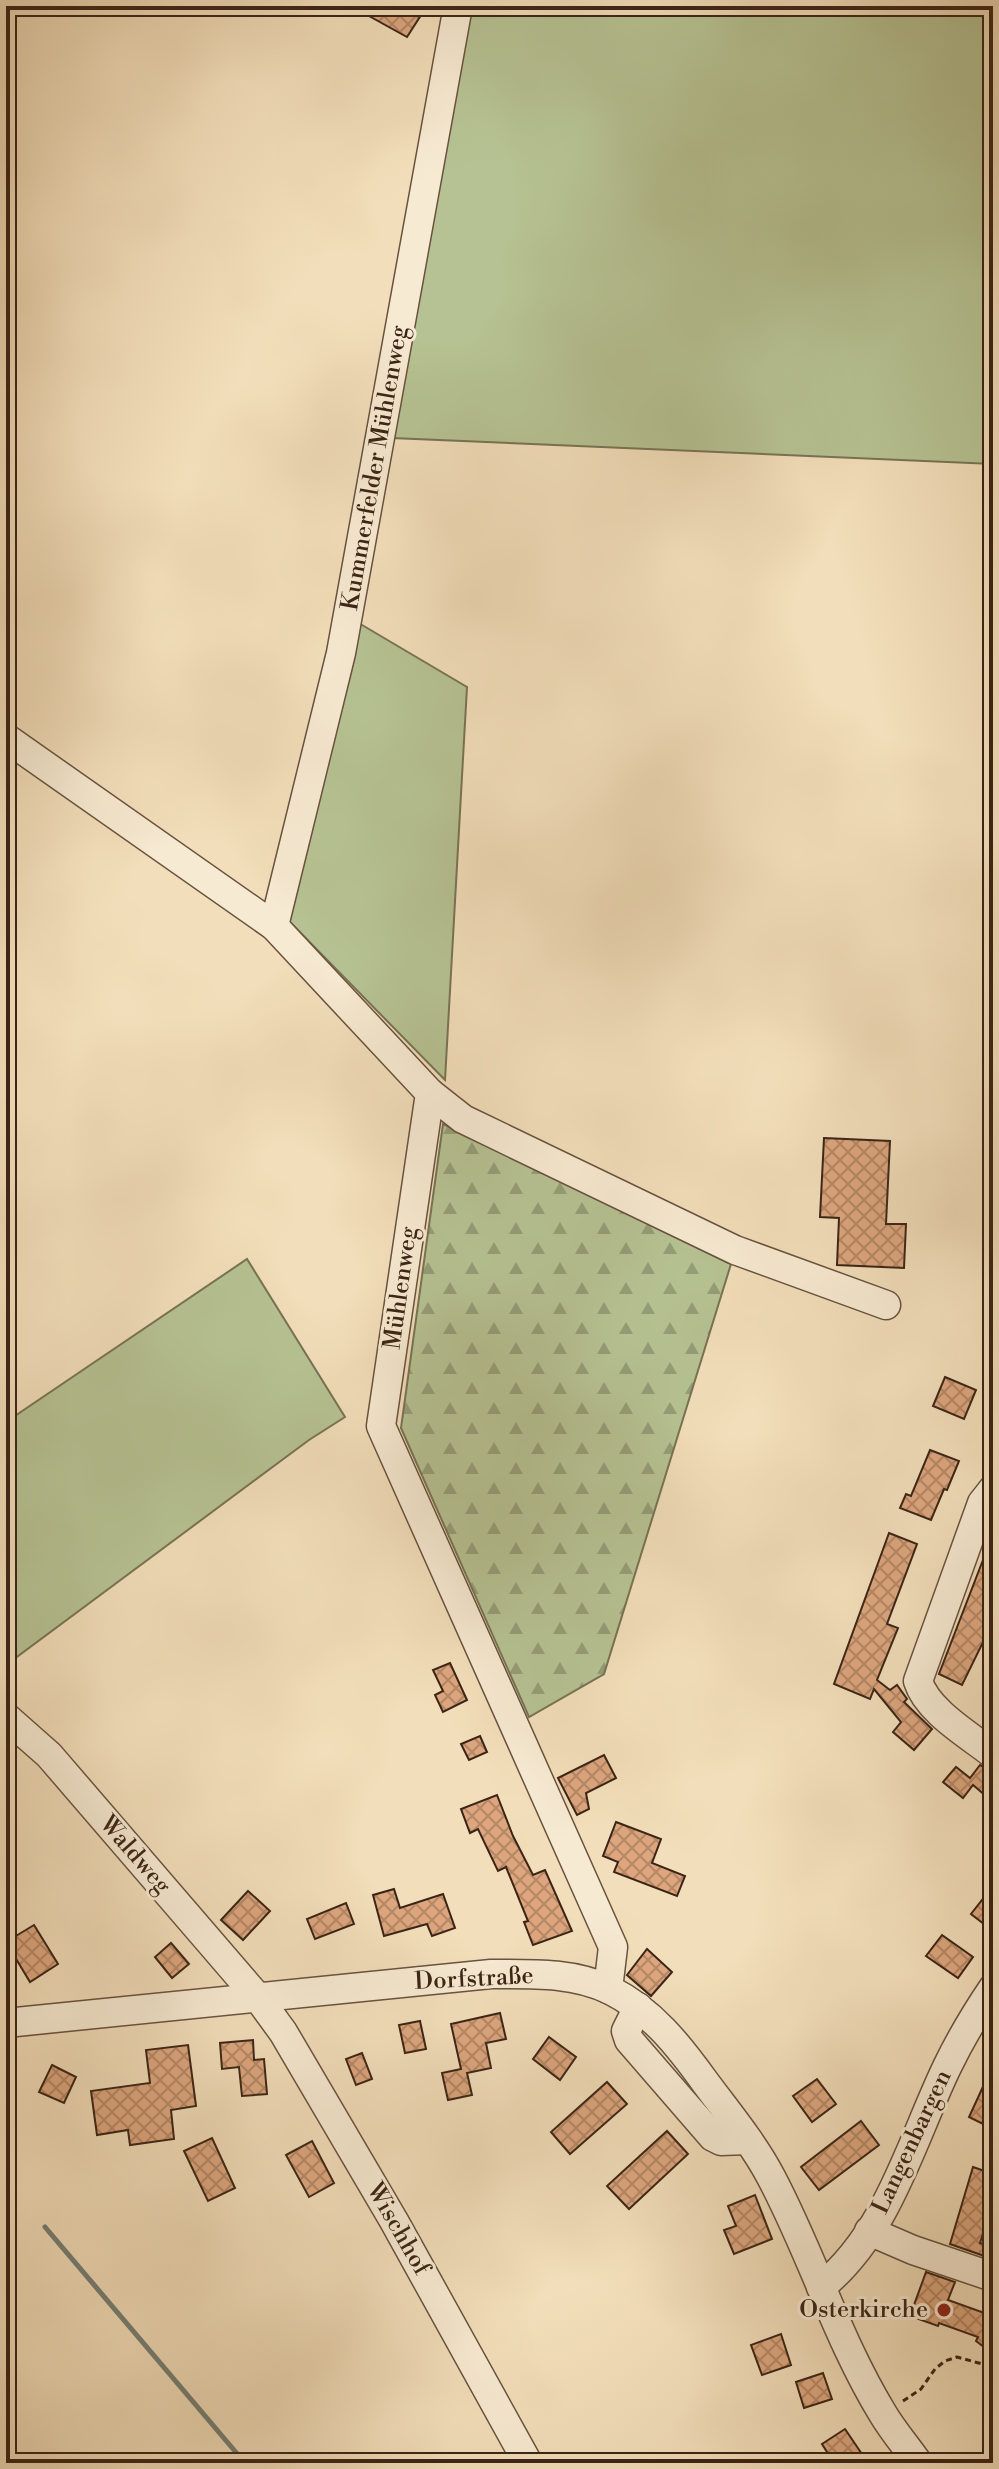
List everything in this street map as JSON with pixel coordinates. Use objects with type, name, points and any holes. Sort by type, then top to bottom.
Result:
[{"type":"street","name":"Kummerfelder Mühlenweg","points":[[274,926],[341,653],[458,6]]},
{"type":"street","points":[[6,738],[274,926],[430,1093],[463,1119],[735,1250],[886,1305]]},
{"type":"street","name":"Mühlenweg","points":[[430,1093],[381,1426],[613,1947],[608,1989]]},
{"type":"street","points":[[993,1489],[982,1503],[918,1681],[922,1693],[931,1704],[993,1754]]},
{"type":"street","name":"Waldweg","points":[[6,1717],[49,1755],[259,1999]]},
{"type":"street","name":"Dorfstraße","points":[[6,2023],[491,1974],[570,1978],[608,1989],[638,2007],[672,2037],[748,2140],[771,2178],[883,2414],[918,2463]]},
{"type":"street","name":"Langenbargen","points":[[821,2287],[834,2277],[869,2231],[897,2183],[947,2067],[993,1988]]},
{"type":"street","name":"Wischhof","points":[[259,1999],[283,2032],[394,2221],[528,2463]]},
{"type":"street","points":[[869,2231],[913,2250],[993,2277]]},
{"type":"path","points":[[883,2414],[921,2389],[945,2361],[957,2357],[993,2367]]},
{"type":"green space","points":[[470,6],[993,6],[993,464],[392,438]]},
{"type":"green space","points":[[357,622],[467,687],[445,1080],[286,918]]},
{"type":"green space","points":[[443,1124],[731,1264],[604,1674],[529,1717],[401,1428]]},
{"type":"green space","points":[[247,1259],[345,1417],[309,1440],[6,1665],[6,1422]]},
{"type":"building","points":[[351,6],[413,6],[423,12],[407,37]]},
{"type":"building","points":[[824,1138],[890,1141],[886,1224],[906,1224],[904,1268],[837,1265],[839,1218],[820,1217]]},
{"type":"building","points":[[945,1377],[976,1390],[964,1419],[933,1406]]},
{"type":"building","points":[[930,1450],[959,1461],[931,1520],[900,1508],[906,1494],[911,1496]]},
{"type":"building","points":[[889,1533],[917,1544],[887,1624],[898,1628],[877,1680],[890,1690],[897,1685],[907,1699],[904,1702],[932,1729],[914,1750],[893,1732],[901,1722],[874,1689],[870,1699],[834,1684]]},
{"type":"building","points":[[993,1534],[993,1639],[986,1636],[962,1685],[939,1674]]},
{"type":"building","points":[[450,1663],[467,1700],[443,1712],[435,1695],[443,1691],[433,1670]]},
{"type":"building","points":[[480,1736],[487,1752],[469,1760],[461,1744]]},
{"type":"building","points":[[604,1755],[616,1778],[586,1793],[589,1809],[577,1815],[558,1778]]},
{"type":"building","points":[[980,1765],[993,1773],[993,1802],[973,1785],[963,1798],[943,1782],[956,1767],[970,1778]]},
{"type":"building","points":[[497,1795],[533,1875],[545,1870],[572,1931],[533,1945],[524,1922],[528,1921],[506,1867],[498,1871],[478,1829],[470,1833],[461,1809]]},
{"type":"building","points":[[616,1822],[661,1839],[652,1863],[685,1876],[677,1896],[614,1872],[618,1862],[603,1856]]},
{"type":"building","points":[[993,1886],[993,1931],[971,1914]]},
{"type":"building","points":[[394,1889],[400,1908],[443,1894],[455,1928],[432,1936],[427,1924],[384,1936],[373,1895]]},
{"type":"building","points":[[248,1891],[270,1911],[243,1940],[221,1920]]},
{"type":"building","points":[[346,1903],[354,1924],[315,1939],[307,1919]]},
{"type":"building","points":[[34,1925],[58,1964],[30,1982],[6,1942]]},
{"type":"building","points":[[942,1935],[973,1957],[958,1978],[926,1956]]},
{"type":"building","points":[[171,1943],[189,1964],[172,1978],[155,1957]]},
{"type":"building","points":[[647,1949],[672,1972],[651,1996],[627,1975]]},
{"type":"building","points":[[500,2013],[506,2039],[486,2043],[491,2068],[467,2073],[472,2095],[448,2100],[442,2073],[461,2069],[451,2024]]},
{"type":"building","points":[[420,2021],[426,2049],[405,2053],[399,2025]]},
{"type":"building","points":[[549,2037],[576,2057],[560,2080],[533,2059]]},
{"type":"building","points":[[253,2040],[254,2060],[264,2059],[267,2094],[242,2096],[239,2067],[222,2069],[220,2043]]},
{"type":"building","points":[[188,2045],[196,2106],[171,2110],[174,2139],[130,2145],[128,2130],[97,2135],[91,2091],[150,2083],[146,2050]]},
{"type":"building","points":[[362,2053],[372,2079],[356,2085],[346,2059]]},
{"type":"building","points":[[52,2065],[76,2077],[64,2103],[39,2092]]},
{"type":"building","points":[[993,2065],[993,2129],[969,2117]]},
{"type":"building","points":[[817,2079],[836,2104],[812,2122],[793,2096]]},
{"type":"building","points":[[607,2082],[627,2104],[570,2154],[551,2132]]},
{"type":"building","points":[[861,2121],[879,2145],[819,2190],[801,2167]]},
{"type":"building","points":[[667,2131],[688,2154],[629,2209],[607,2186]]},
{"type":"building","points":[[212,2138],[235,2188],[208,2201],[184,2151]]},
{"type":"building","points":[[312,2141],[334,2183],[309,2197],[286,2155]]},
{"type":"building","points":[[973,2167],[993,2174],[993,2203],[980,2243],[993,2247],[993,2259],[950,2244]]},
{"type":"building","points":[[755,2195],[772,2239],[734,2254],[724,2230],[736,2226],[728,2206]]},
{"type":"building","name":"Osterkirche","points":[[926,2272],[955,2282],[948,2300],[987,2314],[993,2301],[993,2354],[976,2341],[978,2337],[910,2316]]},
{"type":"building","points":[[781,2334],[791,2365],[762,2375],[751,2345]]},
{"type":"building","points":[[823,2373],[832,2399],[804,2408],[796,2382]]},
{"type":"building","points":[[845,2429],[868,2463],[834,2463],[822,2444]]},
{"type":"waterway","points":[[45,2227],[245,2463]]},
{"type":"place","name":"Osterkirche","points":[[944,2310]]}]
